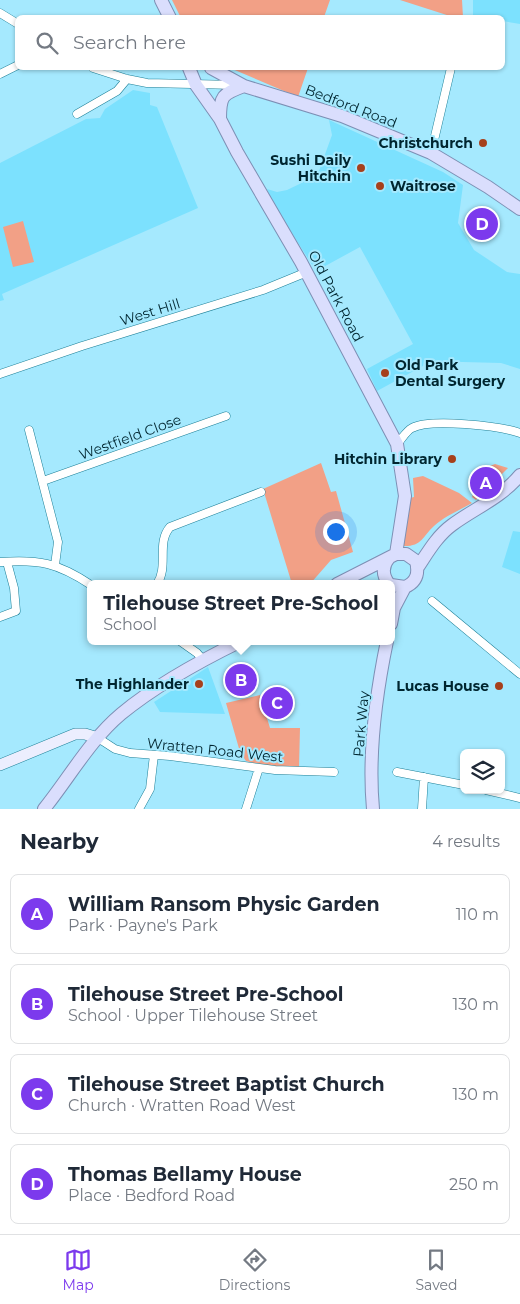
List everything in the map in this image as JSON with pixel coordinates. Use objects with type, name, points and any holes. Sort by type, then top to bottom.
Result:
[{"type":"main road","points":[[161,0],[168,15]]},
{"type":"main road","name":"Old Park Road","points":[[190,70],[196,85],[220,119],[237,152],[307,272],[397,444],[405,496],[393,556]]},
{"type":"main road","name":"Bedford Road","points":[[215,70],[244,86],[342,116],[430,153],[482,183],[520,209]]},
{"type":"main road","points":[[220,119],[220,102],[224,95],[244,86]]},
{"type":"main road","points":[[395,606],[405,588],[416,578],[418,567],[433,544],[451,526],[498,496],[519,478]]},
{"type":"main road","points":[[344,580],[393,556],[406,554],[412,557],[418,567]]},
{"type":"main road","points":[[387,580],[384,568],[393,556]]},
{"type":"main road","points":[[357,573],[381,580]]},
{"type":"main road","points":[[395,584],[405,588]]},
{"type":"main road","points":[[44,809],[98,738],[121,714],[203,660],[233,645]]},
{"type":"main road","name":"Park Way","points":[[373,809],[373,754],[381,670],[386,645]]},
{"type":"main road","points":[[0,764],[75,734],[85,734],[98,738]]},
{"type":"street","points":[[0,12],[15,22]]},
{"type":"street","points":[[0,74],[15,66]]},
{"type":"street","name":"Bedford Road","points":[[99,70],[128,79],[164,85],[211,83],[244,86]]},
{"type":"street","points":[[430,153],[451,70]]},
{"type":"street","points":[[77,114],[117,91],[128,79]]},
{"type":"street","name":"West Hill","points":[[0,374],[263,290],[307,272]]},
{"type":"street","name":"Westfield Close","points":[[43,481],[226,416]]},
{"type":"street","points":[[397,444],[410,429],[424,424],[490,426],[520,432]]},
{"type":"street","points":[[30,430],[59,545],[55,564]]},
{"type":"street","points":[[159,580],[164,568],[164,539],[170,527],[261,492]]},
{"type":"street","points":[[0,617],[16,611],[14,588],[4,562],[33,561],[55,564],[87,582]]},
{"type":"street","points":[[432,601],[520,674]]},
{"type":"street","points":[[186,645],[198,653],[203,660]]},
{"type":"street","name":"Wratten Road West","points":[[98,738],[119,751],[259,768],[334,772]]},
{"type":"street","points":[[139,809],[150,789],[154,755]]},
{"type":"street","points":[[246,809],[259,768]]},
{"type":"street","points":[[398,772],[460,784]]},
{"type":"street","points":[[422,809],[424,777]]},
{"type":"street","points":[[503,794],[520,798]]},
{"type":"shaded area","points":[[172,0],[330,0],[325,15],[180,15]]},
{"type":"shaded area","points":[[400,0],[462,0],[463,15],[447,15]]},
{"type":"shaded area","points":[[473,0],[520,0],[520,24],[505,21],[505,15],[473,15]]},
{"type":"shaded area","points":[[235,70],[307,70],[298,97]]},
{"type":"shaded area","points":[[133,90],[150,93],[150,105],[157,107],[198,208],[2,294],[4,300],[0,301],[0,163],[86,119],[100,118],[105,109]]},
{"type":"shaded area","points":[[329,120],[443,172],[463,185],[458,223],[474,250],[507,272],[520,274],[520,369],[501,363],[424,361],[423,366],[377,391],[367,369],[413,344],[360,247],[316,271],[272,202],[267,189],[277,192],[287,190],[314,177],[319,171],[332,135]]},
{"type":"shaded area","points":[[23,221],[34,262],[13,267],[3,227]]},
{"type":"shaded area","points":[[321,463],[331,492],[336,491],[353,552],[331,560],[314,580],[291,580],[263,489]]},
{"type":"shaded area","points":[[495,464],[508,468],[476,500],[472,497],[485,468]]},
{"type":"shaded area","points":[[423,476],[459,493],[472,503],[438,522],[418,543],[402,546],[410,498],[414,497],[413,478]]},
{"type":"shaded area","points":[[513,531],[520,532],[520,574],[502,567]]},
{"type":"shaded area","points":[[208,667],[225,714],[160,712],[154,702]]},
{"type":"shaded area","points":[[260,695],[270,728],[300,728],[299,768],[260,765],[246,761],[240,752],[226,703]]},
{"type":"place","name":"Christchurch","points":[[483,143]]},
{"type":"place","name":"Sushi Daily Hitchin","points":[[361,168]]},
{"type":"place","name":"Waitrose","points":[[380,186]]},
{"type":"place","name":"Thomas Bellamy House","points":[[482,224]]},
{"type":"place","name":"Old Park Dental Surgery","points":[[385,373]]},
{"type":"place","name":"Hitchin Library","points":[[452,459]]},
{"type":"place","name":"William Ransom Physic Garden","points":[[486,483]]},
{"type":"place","name":"Tilehouse Street Pre-School","points":[[241,680]]},
{"type":"place","name":"The Highlander","points":[[199,684]]},
{"type":"place","name":"Lucas House","points":[[499,686]]},
{"type":"place","name":"Tilehouse Street Baptist Church","points":[[277,703]]}]
